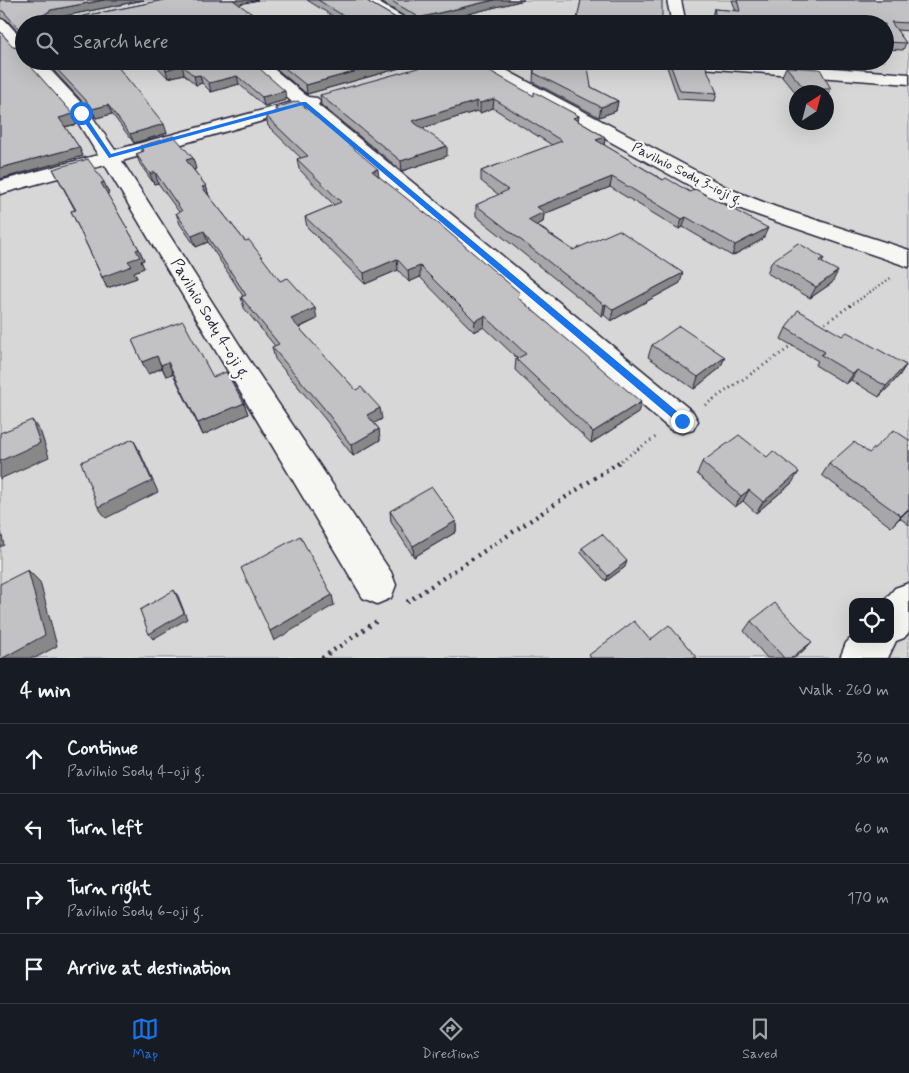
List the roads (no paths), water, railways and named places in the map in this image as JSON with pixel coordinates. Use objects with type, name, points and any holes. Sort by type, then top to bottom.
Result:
[{"type":"street","points":[[364,0],[392,15]]},
{"type":"street","points":[[674,0],[677,15]]},
{"type":"street","points":[[2,30],[15,30]]},
{"type":"street","points":[[2,30],[15,42]]},
{"type":"street","name":"Pavilnio Sodų 4-oji g.","points":[[41,70],[81,113],[377,585]]},
{"type":"street","points":[[265,70],[682,421]]},
{"type":"street","name":"Pavilnio Sodų 3-ioji g.","points":[[493,70],[722,194],[759,210],[909,259]]},
{"type":"street","points":[[792,70],[909,79]]},
{"type":"street","points":[[0,188],[109,156],[332,96]]},
{"type":"street","points":[[894,619],[909,602]]},
{"type":"street","points":[[861,658],[874,643]]}]
